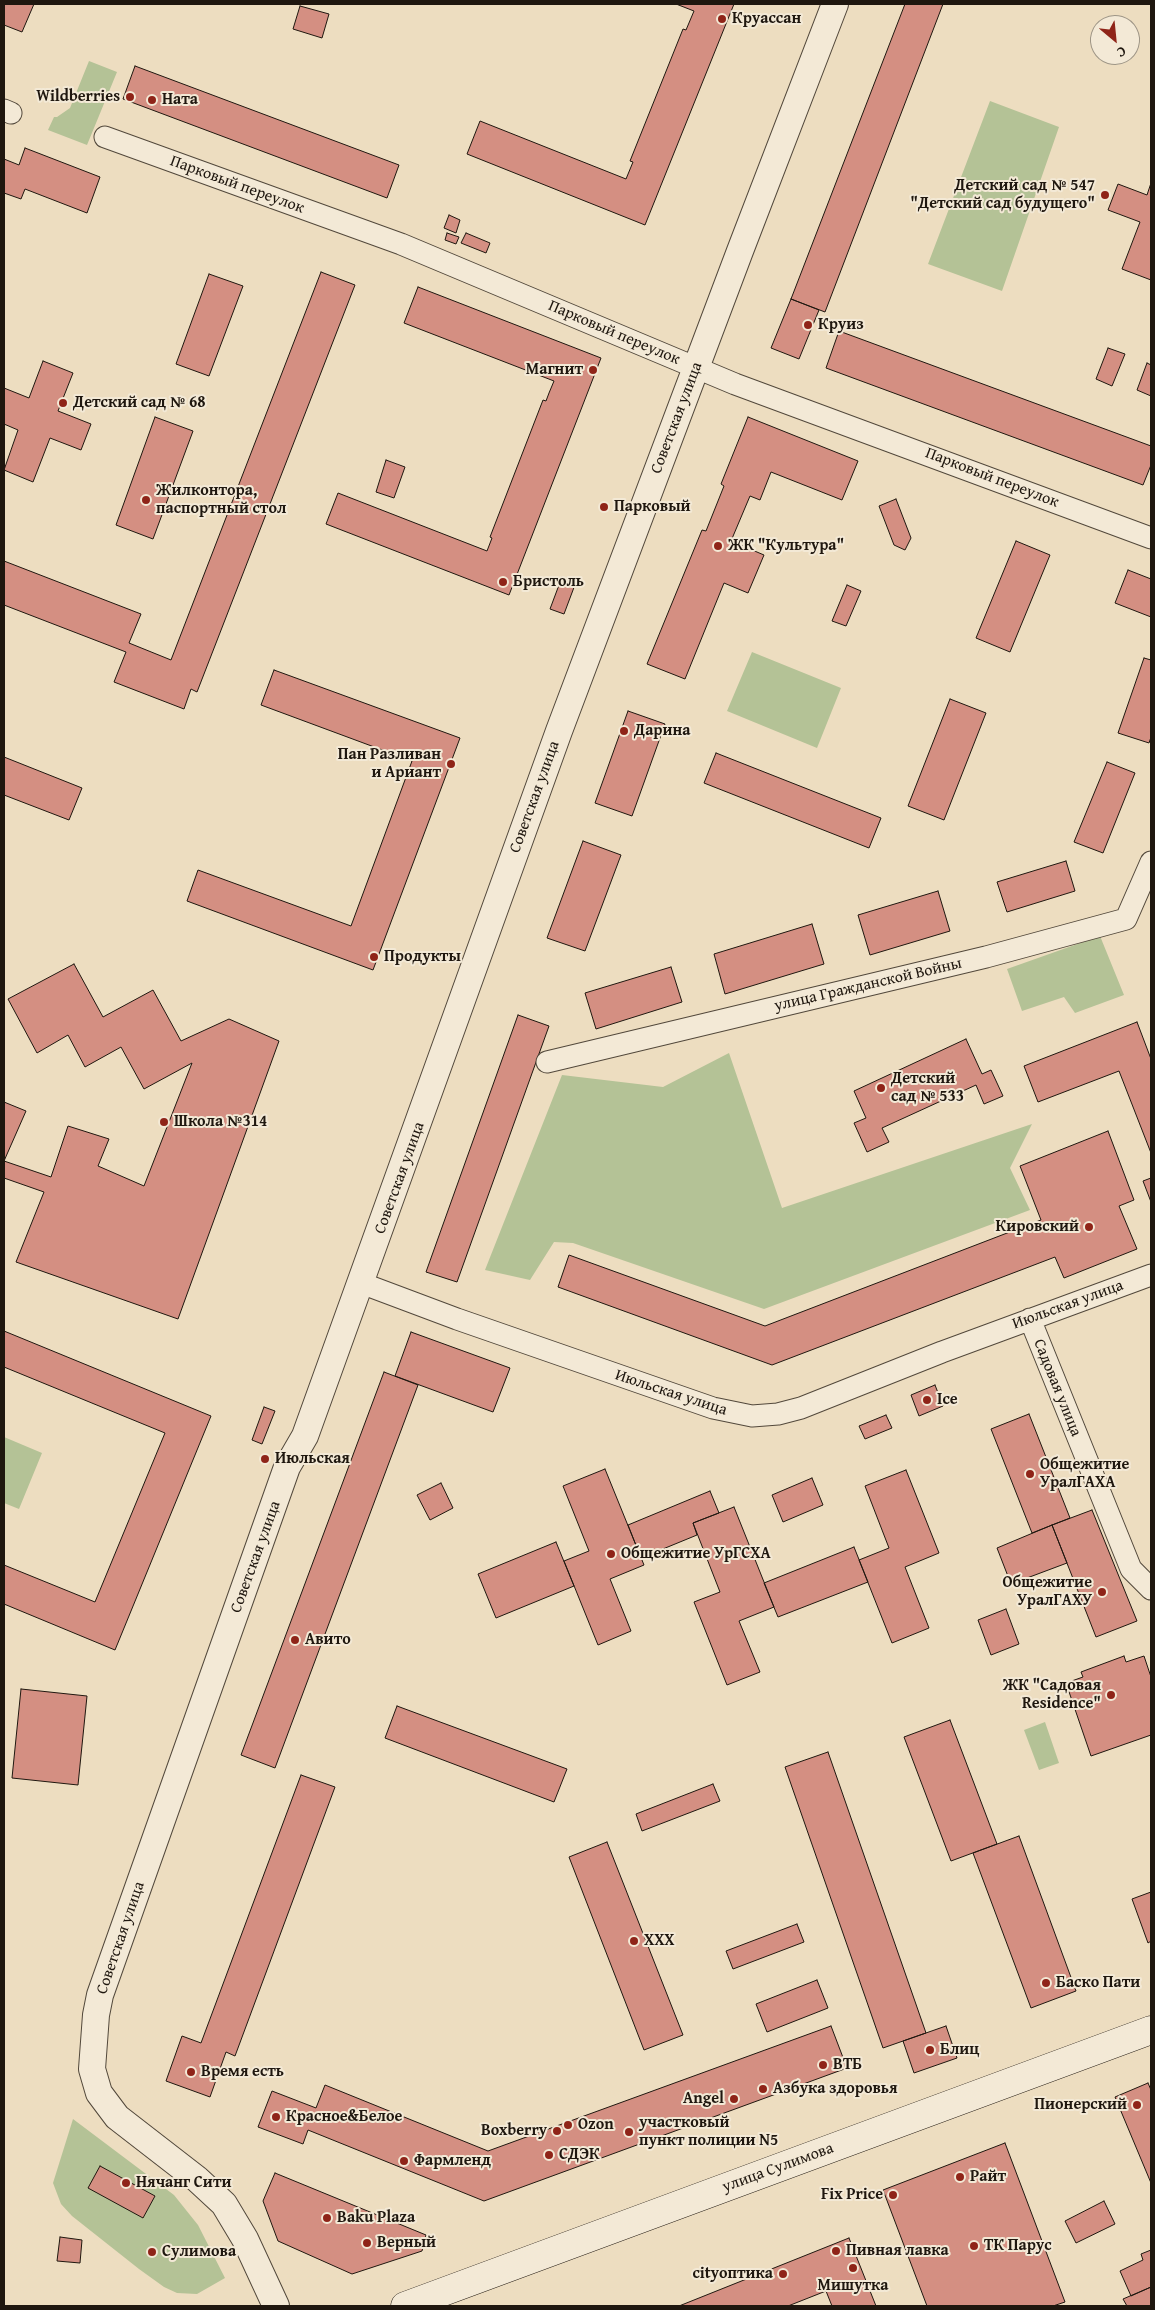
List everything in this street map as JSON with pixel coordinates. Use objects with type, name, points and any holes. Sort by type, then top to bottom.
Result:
[{"type":"main road","name":"улица Сулимова","points":[[405,2306],[1151,2030]]},
{"type":"street","name":"Советская улица","points":[[276,2306],[246,2239],[224,2204],[197,2179],[117,2117],[106,2104],[95,2083],[92,2044],[100,1995],[288,1467],[305,1436],[433,1087],[486,931],[696,367],[835,4]]},
{"type":"street","name":"Парковый переулок","points":[[105,137],[400,244],[734,384],[1151,538]]},
{"type":"street","name":"улица Гражданской Войны","points":[[546,1062],[986,957],[1126,919],[1151,862]]},
{"type":"street","name":"Июльская улица","points":[[361,1283],[457,1319],[713,1408],[752,1416],[778,1414],[801,1408],[1030,1319],[1151,1275]]},
{"type":"street","name":"Садовая улица","points":[[1030,1319],[1131,1569],[1151,1589]]},
{"type":"green space","points":[[89,61],[117,72],[87,145],[48,130],[54,117],[70,108]]},
{"type":"green space","points":[[990,101],[1059,127],[1002,291],[928,264]]},
{"type":"green space","points":[[752,652],[841,688],[817,748],[727,711]]},
{"type":"green space","points":[[1100,936],[1124,995],[1075,1013],[1064,997],[1022,1011],[1007,969]]},
{"type":"green space","points":[[729,1053],[782,1208],[1032,1124],[1010,1168],[1030,1210],[764,1309],[573,1243],[554,1242],[530,1280],[485,1270],[562,1075],[663,1087]]},
{"type":"green space","points":[[4,1437],[42,1453],[19,1509],[4,1503]]},
{"type":"green space","points":[[1045,1722],[1059,1763],[1039,1770],[1024,1730]]},
{"type":"green space","points":[[73,2119],[174,2195],[198,2225],[225,2278],[197,2294],[177,2293],[164,2287],[139,2269],[72,2216],[61,2204],[53,2183]]},
{"type":"building","points":[[4,4],[34,4],[22,32],[4,25]]},
{"type":"building","points":[[676,4],[734,4],[645,225],[467,154],[480,121],[626,179],[633,162],[630,161],[683,29],[686,30],[694,11]]},
{"type":"building","points":[[905,4],[943,4],[825,312],[791,299]]},
{"type":"building","points":[[300,6],[329,14],[322,38],[293,29]]},
{"type":"building","points":[[135,66],[399,165],[387,198],[123,99]]},
{"type":"building","points":[[25,148],[100,177],[87,213],[25,189],[21,199],[4,193],[4,159],[19,165]]},
{"type":"building","points":[[1151,183],[1151,280],[1122,269],[1140,222],[1108,210],[1118,184],[1147,195]]},
{"type":"building","points":[[449,215],[460,220],[456,233],[444,228]]},
{"type":"building","points":[[447,233],[459,237],[456,244],[445,240]]},
{"type":"building","points":[[466,233],[490,243],[486,253],[461,243]]},
{"type":"building","points":[[321,272],[355,285],[197,692],[191,689],[184,709],[114,682],[126,652],[4,605],[4,561],[141,614],[129,643],[171,660]]},
{"type":"building","points":[[209,274],[243,286],[209,376],[176,364]]},
{"type":"building","points":[[418,287],[601,358],[509,595],[326,524],[338,493],[487,551],[492,538],[490,537],[543,400],[546,401],[554,381],[404,323]]},
{"type":"building","points":[[791,299],[819,310],[799,359],[771,348]]},
{"type":"building","points":[[839,331],[1151,446],[1151,465],[1143,485],[826,368]]},
{"type":"building","points":[[1108,348],[1125,354],[1112,386],[1096,379]]},
{"type":"building","points":[[43,361],[73,373],[58,411],[91,424],[81,450],[50,438],[33,482],[4,470],[18,430],[4,424],[4,388],[29,398]]},
{"type":"building","points":[[1147,363],[1151,365],[1151,396],[1137,390]]},
{"type":"building","name":"Жилконтора, паспортный стол","points":[[155,417],[193,431],[153,539],[116,525]]},
{"type":"building","name":"ЖК \"Культура\"","points":[[748,417],[858,461],[842,500],[771,472],[760,500],[750,496],[731,541],[764,555],[748,593],[724,583],[685,679],[647,664],[702,530],[706,531],[724,486],[721,484]]},
{"type":"building","points":[[386,460],[405,467],[394,498],[376,492]]},
{"type":"building","points":[[896,499],[911,538],[905,550],[894,545],[879,506]]},
{"type":"building","points":[[1016,541],[1050,555],[1010,652],[976,638]]},
{"type":"building","points":[[1128,570],[1151,579],[1151,617],[1115,603]]},
{"type":"building","points":[[562,577],[576,582],[564,614],[550,609]]},
{"type":"building","points":[[847,585],[861,591],[846,626],[832,621]]},
{"type":"building","points":[[1144,658],[1151,660],[1151,737],[1149,743],[1118,733]]},
{"type":"building","points":[[274,670],[460,738],[373,970],[187,901],[198,870],[351,926],[412,761],[261,705]]},
{"type":"building","points":[[950,699],[986,713],[944,820],[908,806]]},
{"type":"building","points":[[628,711],[665,724],[632,816],[595,803]]},
{"type":"building","points":[[716,753],[881,818],[869,848],[704,783]]},
{"type":"building","points":[[4,757],[82,788],[69,820],[4,795]]},
{"type":"building","points":[[1107,762],[1135,773],[1103,853],[1074,842]]},
{"type":"building","points":[[583,841],[621,855],[585,951],[547,938]]},
{"type":"building","points":[[1066,861],[1075,891],[1007,912],[997,882]]},
{"type":"building","points":[[938,891],[950,931],[870,955],[858,915]]},
{"type":"building","points":[[812,924],[824,964],[725,994],[714,954]]},
{"type":"building","points":[[74,964],[103,1017],[153,990],[181,1041],[229,1019],[279,1041],[178,1319],[16,1262],[44,1192],[4,1178],[4,1161],[51,1177],[68,1126],[109,1139],[98,1166],[144,1186],[192,1063],[144,1089],[121,1047],[85,1067],[68,1035],[37,1053],[8,999]]},
{"type":"building","points":[[671,967],[682,1002],[596,1029],[585,993]]},
{"type":"building","points":[[518,1015],[549,1026],[457,1282],[426,1272]]},
{"type":"building","points":[[1137,1022],[1151,1059],[1151,1153],[1119,1071],[1038,1102],[1024,1066]]},
{"type":"building","points":[[966,1039],[982,1074],[991,1070],[1003,1096],[984,1104],[976,1085],[882,1128],[889,1142],[867,1152],[854,1123],[866,1118],[854,1091]]},
{"type":"building","points":[[4,1102],[26,1111],[4,1161]]},
{"type":"building","points":[[1108,1131],[1134,1200],[1119,1206],[1137,1249],[1064,1278],[1055,1257],[772,1365],[558,1287],[569,1255],[765,1326],[1041,1220],[1020,1166]]},
{"type":"building","points":[[1151,1178],[1151,1202],[1143,1181]]},
{"type":"building","points":[[4,1331],[211,1416],[115,1650],[4,1604],[4,1565],[95,1602],[165,1433],[4,1367]]},
{"type":"building","points":[[411,1332],[510,1368],[493,1412],[395,1376]]},
{"type":"building","points":[[384,1372],[418,1385],[275,1768],[241,1755]]},
{"type":"building","name":"Ice","points":[[935,1385],[943,1406],[919,1416],[911,1395]]},
{"type":"building","points":[[264,1407],[275,1411],[262,1444],[252,1440]]},
{"type":"building","name":"Общежитие УралГАХА","points":[[1029,1414],[1070,1518],[1032,1533],[991,1429]]},
{"type":"building","points":[[886,1415],[892,1428],[865,1439],[859,1426]]},
{"type":"building","name":"Общежитие УрГСХА","points":[[605,1469],[644,1565],[610,1579],[631,1631],[598,1645],[564,1561],[589,1551],[563,1486]]},
{"type":"building","points":[[906,1470],[939,1553],[905,1567],[929,1628],[892,1643],[859,1560],[889,1548],[865,1486]]},
{"type":"building","points":[[812,1478],[823,1505],[783,1522],[772,1495]]},
{"type":"building","points":[[441,1483],[453,1508],[430,1520],[417,1495]]},
{"type":"building","points":[[710,1491],[719,1513],[693,1523],[697,1535],[641,1558],[628,1525]]},
{"type":"building","name":"Общежитие УрГСХА","points":[[734,1507],[774,1607],[739,1621],[760,1672],[727,1685],[694,1602],[720,1592],[693,1523]]},
{"type":"building","name":"Общежитие УралГАХУ","points":[[1092,1510],[1137,1621],[1096,1637],[1052,1525]]},
{"type":"building","points":[[1052,1525],[1067,1563],[1011,1584],[997,1548]]},
{"type":"building","points":[[556,1542],[574,1586],[496,1618],[478,1574]]},
{"type":"building","points":[[854,1547],[868,1582],[778,1617],[764,1583]]},
{"type":"building","points":[[1006,1609],[1019,1644],[991,1655],[978,1620]]},
{"type":"building","name":"ЖК \"Садовая Residence\"","points":[[1124,1656],[1126,1662],[1144,1656],[1151,1677],[1151,1735],[1091,1756],[1066,1683],[1083,1677],[1081,1672]]},
{"type":"building","points":[[21,1689],[87,1696],[78,1785],[12,1778]]},
{"type":"building","points":[[397,1706],[567,1769],[554,1802],[385,1738]]},
{"type":"building","points":[[950,1720],[997,1844],[951,1861],[904,1737]]},
{"type":"building","points":[[828,1752],[926,2033],[883,2048],[785,1767]]},
{"type":"building","points":[[301,1775],[335,1787],[235,2056],[226,2052],[210,2097],[166,2081],[182,2036],[201,2043]]},
{"type":"building","points":[[713,1784],[720,1801],[642,1831],[636,1814]]},
{"type":"building","points":[[1019,1836],[1076,1991],[1031,2008],[973,1853]]},
{"type":"building","points":[[607,1842],[683,2035],[644,2050],[569,1857]]},
{"type":"building","points":[[1151,1892],[1151,1941],[1148,1943],[1132,1899]]},
{"type":"building","points":[[797,1924],[804,1942],[733,1969],[726,1951]]},
{"type":"building","points":[[817,1980],[828,2008],[767,2032],[756,2004]]},
{"type":"building","points":[[831,2026],[847,2068],[484,2201],[308,2130],[303,2144],[258,2127],[272,2091],[316,2108],[325,2085],[488,2151]]},
{"type":"building","name":"Блиц","points":[[946,2026],[957,2058],[914,2073],[903,2041]]},
{"type":"building","points":[[1148,2083],[1151,2090],[1151,2183],[1115,2097]]},
{"type":"building","name":"ТК Парус","points":[[1005,2143],[1065,2302],[1053,2306],[927,2306],[883,2190]]},
{"type":"building","points":[[100,2166],[155,2196],[143,2218],[88,2188]]},
{"type":"building","name":"Baku Plaza","points":[[275,2173],[426,2235],[422,2251],[352,2274],[278,2241],[263,2201]]},
{"type":"building","points":[[1104,2201],[1115,2224],[1076,2243],[1065,2221]]},
{"type":"building","points":[[60,2237],[82,2240],[80,2263],[57,2261]]},
{"type":"building","points":[[849,2238],[876,2306],[832,2306],[826,2291],[788,2306],[679,2306]]},
{"type":"building","points":[[1151,2250],[1151,2287],[1131,2296],[1120,2271],[1143,2260],[1141,2254]]},
{"type":"building","points":[[1151,2287],[1151,2306],[1127,2306],[1123,2299]]},
{"type":"place","name":"Круассан","points":[[722,19]]},
{"type":"place","name":"Wildberries","points":[[130,97]]},
{"type":"place","name":"Ната","points":[[152,100]]},
{"type":"place","name":"Детский сад № 547 \"Детский сад будущего\"","points":[[1105,195]]},
{"type":"place","name":"Круиз","points":[[808,325]]},
{"type":"place","name":"Магнит","points":[[593,370]]},
{"type":"place","name":"Детский сад № 68","points":[[63,403]]},
{"type":"place","name":"Жилконтора, паспортный стол","points":[[146,500]]},
{"type":"place","name":"Парковый","points":[[604,507]]},
{"type":"place","name":"ЖК \"Культура\"","points":[[718,546]]},
{"type":"place","name":"Бристоль","points":[[503,582]]},
{"type":"place","name":"Дарина","points":[[624,731]]},
{"type":"place","name":"Пан Разливан и Ариант","points":[[451,764]]},
{"type":"place","name":"Продукты","points":[[374,957]]},
{"type":"place","name":"Детский сад № 533","points":[[881,1088]]},
{"type":"place","name":"Школа №314","points":[[164,1122]]},
{"type":"place","name":"Кировский","points":[[1089,1227]]},
{"type":"place","name":"Ice","points":[[927,1400]]},
{"type":"place","name":"Июльская","points":[[265,1459]]},
{"type":"place","name":"Общежитие УралГАХА","points":[[1030,1474]]},
{"type":"place","name":"Общежитие УрГСХА","points":[[611,1554]]},
{"type":"place","name":"Общежитие УралГАХУ","points":[[1102,1592]]},
{"type":"place","name":"Авито","points":[[295,1640]]},
{"type":"place","name":"ЖК \"Садовая Residence\"","points":[[1111,1695]]},
{"type":"place","name":"XXX","points":[[634,1941]]},
{"type":"place","name":"Баско Пати","points":[[1046,1983]]},
{"type":"place","name":"Блиц","points":[[930,2050]]},
{"type":"place","name":"ВТБ","points":[[823,2065]]},
{"type":"place","name":"Время есть","points":[[191,2072]]},
{"type":"place","name":"Азбука здоровья","points":[[763,2089]]},
{"type":"place","name":"Angel","points":[[734,2099]]},
{"type":"place","name":"Пионерский","points":[[1137,2105]]},
{"type":"place","name":"Красное&Белое","points":[[276,2117]]},
{"type":"place","name":"Ozon","points":[[568,2125]]},
{"type":"place","name":"Boxberry","points":[[557,2131]]},
{"type":"place","name":"участковый пункт полиции N5","points":[[629,2132]]},
{"type":"place","name":"СДЭК","points":[[549,2155]]},
{"type":"place","name":"Фармленд","points":[[404,2161]]},
{"type":"place","name":"Райт","points":[[960,2177]]},
{"type":"place","name":"Нячанг Сити","points":[[126,2183]]},
{"type":"place","name":"Fix Price","points":[[893,2195]]},
{"type":"place","name":"Baku Plaza","points":[[327,2218]]},
{"type":"place","name":"Верный","points":[[367,2243]]},
{"type":"place","name":"ТК Парус","points":[[974,2246]]},
{"type":"place","name":"Пивная лавка","points":[[836,2251]]},
{"type":"place","name":"Сулимова","points":[[152,2252]]},
{"type":"place","name":"Мишутка","points":[[853,2268]]},
{"type":"place","name":"cityоптика","points":[[783,2274]]}]
